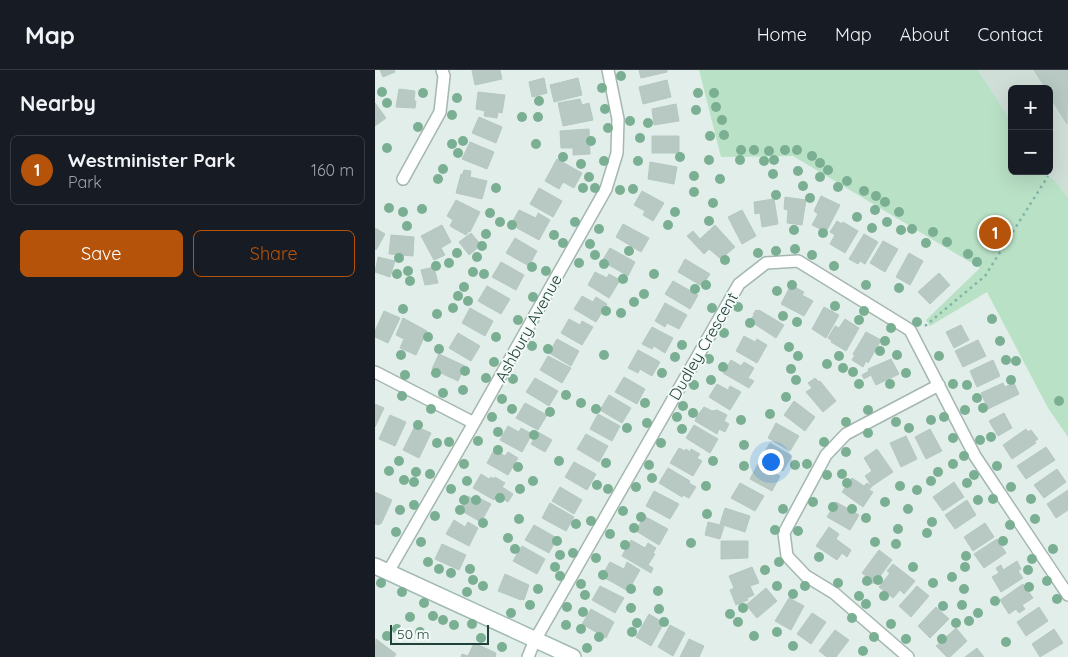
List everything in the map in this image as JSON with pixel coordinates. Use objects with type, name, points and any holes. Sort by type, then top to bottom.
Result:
[{"type":"street","points":[[403,179],[441,112],[444,76],[442,70]]},
{"type":"street","name":"Ashbury Avenue","points":[[382,569],[475,423],[606,189],[617,153],[619,119],[608,70]]},
{"type":"street","name":"Dudley Crescent","points":[[528,657],[535,640],[739,284],[766,263],[797,261],[910,330],[975,456],[1068,595]]},
{"type":"street","points":[[375,372],[475,423]]},
{"type":"street","points":[[908,657],[834,593],[806,576],[787,556],[784,533],[827,455],[846,434],[939,385]]},
{"type":"street","points":[[382,569],[573,657]]},
{"type":"path","points":[[925,326],[985,276],[1048,176]]},
{"type":"shaded area","points":[[978,70],[1068,70],[1068,198],[1055,180],[1045,175],[1053,175],[1053,85],[1008,85],[1008,117]]},
{"type":"green space","points":[[699,70],[978,70],[1008,117],[1008,175],[1045,175],[1055,180],[1068,198],[1068,437],[1048,408],[987,292],[930,326],[926,320],[980,268],[793,156],[721,157]]},
{"type":"building","points":[[380,70],[394,70],[395,72],[383,77]]},
{"type":"building","points":[[472,70],[500,70],[502,79],[475,85]]},
{"type":"building","points":[[639,70],[667,70],[667,72],[641,78]]},
{"type":"building","points":[[1034,70],[1068,70],[1067,124],[1053,101],[1053,85],[1043,85]]},
{"type":"building","points":[[544,78],[547,93],[532,97],[529,82]]},
{"type":"building","points":[[578,78],[582,95],[554,102],[550,85]]},
{"type":"building","points":[[667,80],[671,97],[643,104],[639,87]]},
{"type":"building","points":[[399,89],[415,91],[415,108],[396,107]]},
{"type":"building","points":[[478,92],[505,95],[502,113],[498,112],[497,118],[484,116],[485,111],[476,109]]},
{"type":"building","points":[[580,99],[582,105],[589,103],[593,120],[563,126],[558,103]]},
{"type":"building","points":[[375,103],[386,118],[375,126]]},
{"type":"building","points":[[676,104],[679,121],[654,125],[652,109]]},
{"type":"building","points":[[479,117],[502,127],[496,143],[472,133]]},
{"type":"building","points":[[589,129],[590,154],[573,155],[573,148],[561,148],[560,131]]},
{"type":"building","points":[[652,136],[679,136],[679,153],[652,153]]},
{"type":"building","points":[[470,142],[494,152],[487,169],[462,159]]},
{"type":"building","points":[[557,159],[582,173],[574,188],[563,182],[559,189],[545,181]]},
{"type":"building","points":[[650,162],[677,167],[674,184],[648,179]]},
{"type":"building","points":[[464,170],[471,171],[470,177],[487,181],[482,199],[456,193],[461,174]]},
{"type":"building","points":[[539,188],[562,201],[553,217],[530,204]]},
{"type":"building","points":[[642,191],[664,203],[653,221],[643,215],[645,211],[634,205]]},
{"type":"building","points":[[821,196],[840,205],[826,232],[812,225],[818,214],[814,211]]},
{"type":"building","points":[[785,197],[806,200],[802,225],[787,223],[788,210],[784,209]]},
{"type":"building","points":[[774,199],[778,224],[762,227],[760,213],[755,214],[754,202]]},
{"type":"building","points":[[456,200],[480,212],[470,232],[466,235],[450,226],[453,220],[447,216]]},
{"type":"building","points":[[519,210],[536,218],[538,213],[550,220],[539,240],[517,228],[518,226],[512,223]]},
{"type":"building","points":[[742,210],[756,236],[742,244],[728,217]]},
{"type":"building","points":[[837,221],[842,224],[843,222],[858,231],[845,253],[830,244],[835,235],[830,232]]},
{"type":"building","points":[[623,224],[649,238],[641,252],[616,237]]},
{"type":"building","points":[[442,225],[451,242],[441,248],[445,255],[434,260],[421,236]]},
{"type":"building","points":[[715,225],[735,247],[721,259],[709,249],[704,254],[687,236],[693,231],[700,239]]},
{"type":"building","points":[[375,228],[385,234],[376,250],[375,249]]},
{"type":"building","points":[[471,233],[481,245],[469,255],[459,242]]},
{"type":"building","points":[[864,234],[878,242],[865,264],[860,261],[858,264],[849,259]]},
{"type":"building","points":[[391,235],[414,237],[413,256],[389,254]]},
{"type":"building","points":[[515,238],[537,251],[529,266],[506,253]]},
{"type":"building","points":[[883,241],[898,249],[885,272],[870,263]]},
{"type":"building","points":[[610,248],[635,262],[628,276],[602,261]]},
{"type":"building","points":[[909,253],[923,261],[910,285],[896,277]]},
{"type":"building","points":[[378,257],[395,261],[390,277],[375,272]]},
{"type":"building","points":[[685,259],[710,274],[702,286],[678,272]]},
{"type":"building","points":[[501,262],[524,275],[516,290],[492,277]]},
{"type":"building","points":[[434,267],[438,283],[425,285],[421,270]]},
{"type":"building","points":[[595,272],[607,278],[609,274],[620,280],[609,298],[588,285]]},
{"type":"building","points":[[939,273],[950,285],[930,304],[918,292]]},
{"type":"building","points":[[673,281],[698,295],[690,309],[665,294]]},
{"type":"building","points":[[791,285],[804,292],[802,295],[813,301],[804,316],[781,304]]},
{"type":"building","points":[[487,286],[510,299],[501,314],[478,301]]},
{"type":"building","points":[[582,296],[593,302],[596,297],[607,304],[596,322],[574,309]]},
{"type":"building","points":[[665,303],[687,315],[679,329],[667,323],[665,327],[655,321]]},
{"type":"building","points":[[824,307],[839,315],[826,338],[812,329]]},
{"type":"building","points":[[470,308],[493,321],[485,336],[462,323]]},
{"type":"building","points":[[756,310],[784,325],[776,338],[750,321],[756,315],[753,314]]},
{"type":"building","points":[[384,311],[400,318],[388,343],[375,337],[375,331]]},
{"type":"building","points":[[403,318],[427,331],[416,355],[400,348],[404,339],[396,335]]},
{"type":"building","points":[[569,319],[580,325],[582,321],[593,327],[582,345],[561,333]]},
{"type":"building","points":[[845,319],[859,328],[846,351],[828,338],[835,326],[839,328]]},
{"type":"building","points":[[961,325],[969,340],[954,348],[946,332]]},
{"type":"building","points":[[652,327],[673,338],[665,353],[654,346],[652,349],[642,344]]},
{"type":"building","points":[[866,332],[881,340],[868,363],[866,361],[863,367],[852,360],[855,355],[853,354]]},
{"type":"building","points":[[458,333],[480,346],[471,361],[449,348]]},
{"type":"building","points":[[744,336],[755,342],[757,339],[767,345],[757,363],[736,351]]},
{"type":"building","points":[[557,339],[579,351],[571,366],[549,353]]},
{"type":"building","points":[[978,340],[986,356],[963,367],[955,351]]},
{"type":"building","points":[[638,350],[660,362],[652,376],[640,369],[638,373],[628,368]]},
{"type":"building","points":[[439,354],[465,366],[458,381],[432,369]]},
{"type":"building","points":[[548,356],[571,368],[562,383],[540,370]]},
{"type":"building","points":[[891,359],[899,374],[876,385],[871,375],[864,379],[862,375],[869,371],[868,369]]},
{"type":"building","points":[[731,360],[741,366],[744,362],[754,368],[748,378],[754,381],[749,388],[723,373]]},
{"type":"building","points":[[993,360],[1000,376],[977,387],[970,371]]},
{"type":"building","points":[[624,377],[645,389],[637,404],[615,392]]},
{"type":"building","points":[[535,378],[558,391],[549,406],[526,392]]},
{"type":"building","points":[[815,378],[820,381],[836,401],[823,412],[806,392],[812,388],[808,383]]},
{"type":"building","points":[[1003,383],[1005,387],[1014,383],[1019,394],[988,409],[981,393]]},
{"type":"building","points":[[717,384],[728,390],[730,386],[741,392],[730,410],[709,397]]},
{"type":"building","points":[[609,395],[631,408],[622,423],[600,410]]},
{"type":"building","points":[[794,401],[815,417],[805,431],[784,415]]},
{"type":"building","points":[[525,403],[547,415],[538,430],[516,418]]},
{"type":"building","points":[[375,404],[384,408],[375,427]]},
{"type":"building","points":[[704,407],[727,415],[724,421],[729,424],[725,432],[719,429],[717,434],[695,421]]},
{"type":"building","points":[[1004,413],[1012,428],[998,436],[989,421]]},
{"type":"building","points":[[598,414],[620,426],[612,441],[590,429]]},
{"type":"building","points":[[390,415],[406,422],[395,446],[379,439]]},
{"type":"building","points":[[776,423],[799,436],[790,451],[768,438]]},
{"type":"building","points":[[694,425],[718,439],[710,453],[686,438]]},
{"type":"building","points":[[415,426],[431,433],[419,458],[403,450]]},
{"type":"building","points":[[508,426],[519,432],[521,428],[532,434],[522,452],[500,440]]},
{"type":"building","points":[[930,429],[942,451],[926,459],[915,437]]},
{"type":"building","points":[[1026,429],[1028,432],[1031,430],[1038,439],[1034,442],[1036,443],[1012,459],[1003,445]]},
{"type":"building","points":[[538,432],[552,440],[545,452],[531,444]]},
{"type":"building","points":[[586,434],[608,446],[599,462],[577,449]]},
{"type":"building","points":[[906,436],[917,459],[901,467],[890,443]]},
{"type":"building","points":[[770,443],[792,456],[783,471],[761,458]]},
{"type":"building","points":[[1046,447],[1055,460],[1026,479],[1017,466]]},
{"type":"building","points":[[679,448],[690,452],[691,449],[700,454],[697,458],[702,461],[693,476],[670,463]]},
{"type":"building","points":[[877,449],[893,472],[872,486],[865,476],[872,471],[864,458]]},
{"type":"building","points":[[494,450],[505,456],[508,452],[518,458],[508,475],[487,463]]},
{"type":"building","points":[[574,462],[596,474],[587,490],[565,477]]},
{"type":"building","points":[[758,464],[780,476],[772,491],[750,479]]},
{"type":"building","points":[[668,468],[690,481],[689,483],[696,487],[689,498],[683,495],[682,497],[659,483]]},
{"type":"building","points":[[1057,469],[1066,482],[1044,498],[1034,485]]},
{"type":"building","points":[[481,474],[489,479],[491,477],[494,479],[495,477],[505,483],[502,487],[513,494],[508,502],[497,495],[494,500],[473,488]]},
{"type":"building","points":[[852,478],[864,486],[867,483],[872,486],[869,490],[873,492],[863,507],[842,492]]},
{"type":"building","points":[[954,482],[964,497],[943,511],[933,497]]},
{"type":"building","points":[[740,483],[764,496],[755,511],[731,498]]},
{"type":"building","points":[[560,487],[582,500],[574,514],[552,501]]},
{"type":"building","points":[[1068,490],[1068,510],[1056,518],[1047,504]]},
{"type":"building","points":[[654,491],[679,504],[670,519],[646,506]]},
{"type":"building","points":[[375,492],[392,500],[379,525],[375,524]]},
{"type":"building","points":[[468,496],[479,503],[481,499],[491,504],[481,522],[460,510]]},
{"type":"building","points":[[967,500],[976,515],[955,529],[945,515]]},
{"type":"building","points":[[836,502],[859,515],[850,530],[827,517]]},
{"type":"building","points":[[550,503],[574,517],[566,531],[542,518]]},
{"type":"building","points":[[725,508],[750,516],[745,532],[720,524]]},
{"type":"building","points":[[644,516],[668,529],[659,545],[636,531]]},
{"type":"building","points":[[454,520],[465,527],[468,522],[478,528],[469,546],[446,534]]},
{"type":"building","points":[[708,522],[724,526],[720,539],[705,535]]},
{"type":"building","points":[[985,523],[994,537],[973,551],[964,537]]},
{"type":"building","points":[[534,525],[557,538],[549,553],[525,540]]},
{"type":"building","points":[[829,527],[839,534],[836,539],[851,550],[847,557],[842,553],[837,560],[816,546]]},
{"type":"building","points":[[997,539],[1006,553],[984,568],[974,554]]},
{"type":"building","points":[[631,540],[645,548],[648,543],[656,548],[653,553],[655,554],[648,565],[653,568],[651,573],[622,556]]},
{"type":"building","points":[[721,541],[748,541],[748,558],[721,559]]},
{"type":"building","points":[[442,544],[466,555],[459,570],[435,559]]},
{"type":"building","points":[[522,546],[545,559],[537,574],[513,561]]},
{"type":"building","points":[[879,550],[892,560],[875,583],[873,582],[872,584],[865,579],[866,576],[862,573]]},
{"type":"building","points":[[1017,561],[1021,569],[1018,571],[1023,578],[1001,592],[992,577],[999,573],[996,568],[1001,565],[1003,570]]},
{"type":"building","points":[[610,562],[624,569],[627,562],[640,570],[628,591],[605,578],[607,576],[603,574]]},
{"type":"building","points":[[893,564],[915,581],[904,594],[900,590],[893,598],[879,587],[890,573],[887,571]]},
{"type":"building","points":[[752,567],[759,583],[750,586],[754,595],[736,605],[730,590],[734,588],[729,576]]},
{"type":"building","points":[[505,574],[529,585],[524,600],[498,591]]},
{"type":"building","points":[[1023,584],[1033,598],[1022,605],[1025,609],[1019,613],[1016,609],[1009,614],[1000,600]]},
{"type":"building","points":[[600,586],[624,598],[615,613],[592,600]]},
{"type":"building","points":[[917,586],[929,596],[911,617],[899,606]]},
{"type":"building","points":[[766,588],[777,601],[757,618],[746,605]]},
{"type":"building","points":[[789,598],[804,606],[791,630],[775,621]]},
{"type":"building","points":[[936,607],[949,619],[930,638],[918,626]]},
{"type":"building","points":[[1039,607],[1048,621],[1026,636],[1017,622]]},
{"type":"building","points":[[591,609],[614,622],[606,638],[582,624]]},
{"type":"building","points":[[812,613],[826,622],[811,644],[797,634]]},
{"type":"building","points":[[649,614],[664,623],[651,646],[636,637]]},
{"type":"building","points":[[670,625],[685,633],[673,656],[658,647]]},
{"type":"building","points":[[956,628],[967,641],[950,657],[947,657],[936,646]]},
{"type":"building","points":[[1054,629],[1063,643],[1040,657],[1032,644]]},
{"type":"building","points":[[835,630],[849,640],[836,657],[827,657],[819,651]]},
{"type":"building","points":[[376,639],[396,654],[394,657],[375,657]]},
{"type":"building","points":[[689,639],[704,646],[699,657],[680,657]]},
{"type":"building","points":[[474,643],[496,653],[495,657],[461,657],[462,654],[468,656]]},
{"type":"building","points":[[977,648],[984,657],[965,657]]},
{"type":"place","name":"Westminister Park","points":[[995,233]]}]
